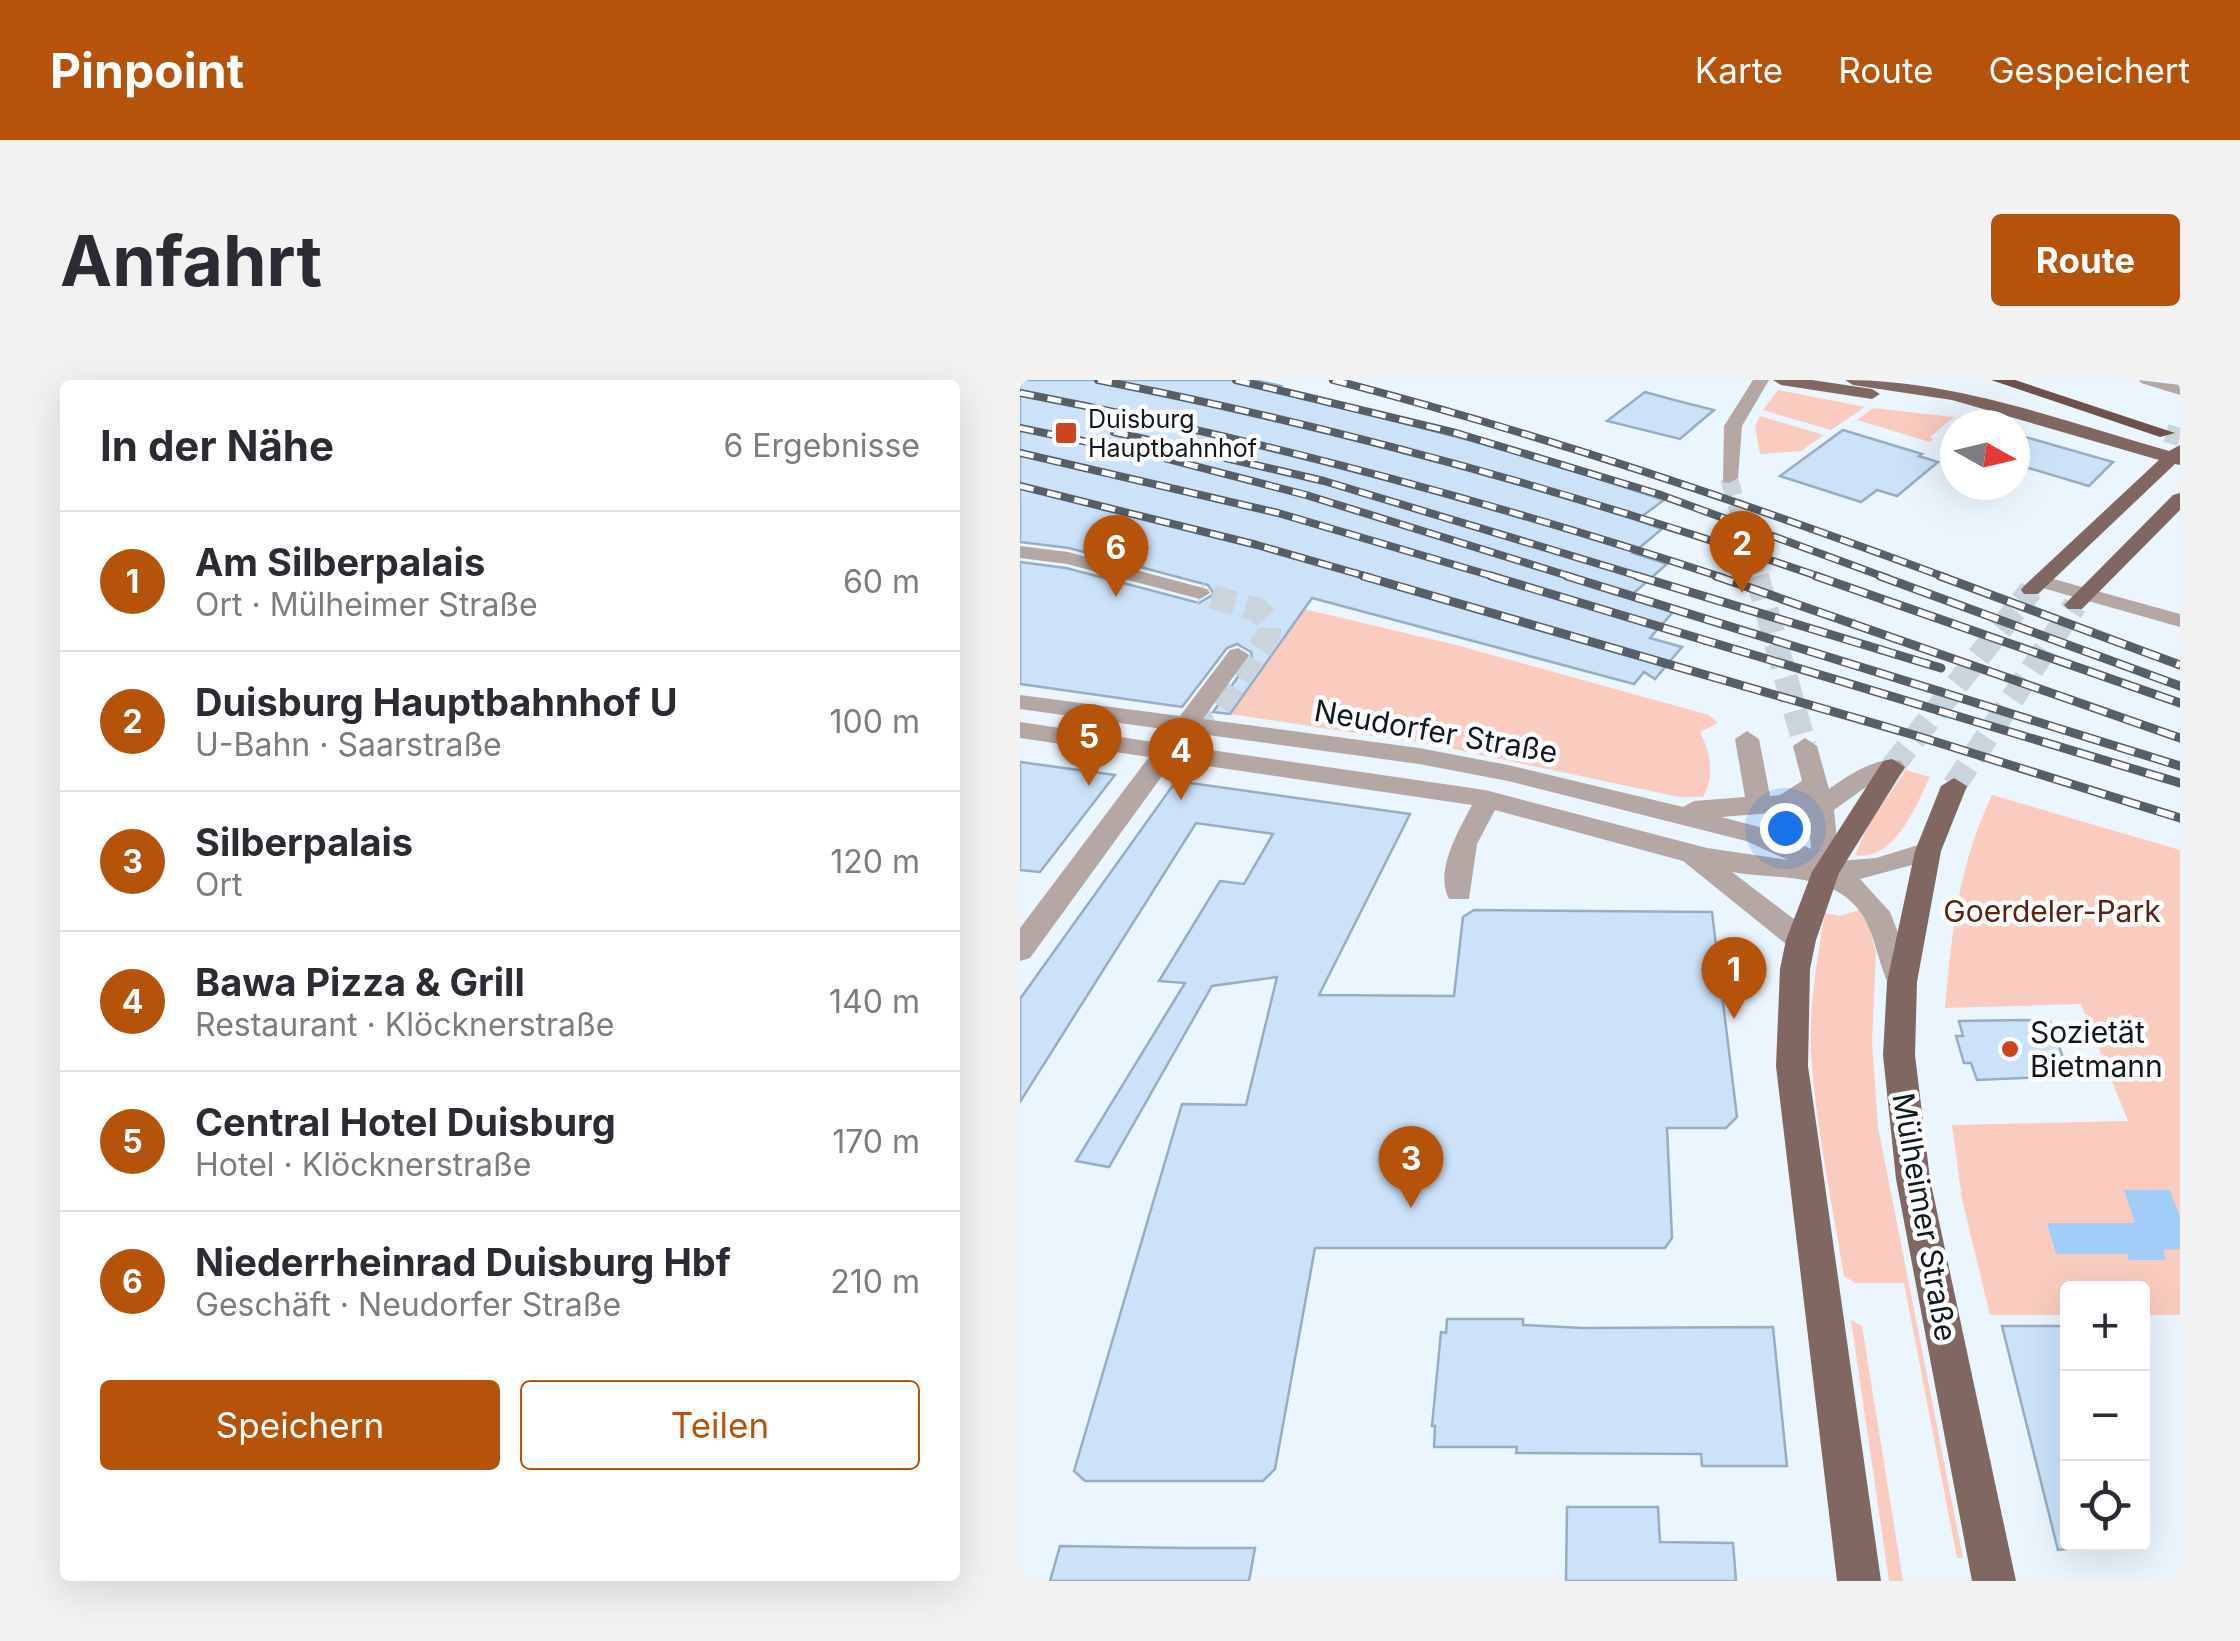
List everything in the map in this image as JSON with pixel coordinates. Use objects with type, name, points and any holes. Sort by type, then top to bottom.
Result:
[{"type":"highway","points":[[1999,380],[2166,433]]},
{"type":"highway","points":[[2095,391],[2180,419]]},
{"type":"main road","points":[[1781,380],[1994,408]]},
{"type":"main road","points":[[1853,380],[1954,395],[2177,456]]},
{"type":"main road","points":[[2035,585],[2177,456]]},
{"type":"main road","points":[[2079,600],[2180,499]]},
{"type":"main road","points":[[1859,1581],[1792,1066],[1795,969],[1801,940],[1826,872],[1892,767]]},
{"type":"main road","name":"Mülheimer Straße","points":[[1954,786],[1928,851],[1902,982],[1899,1055],[1913,1179],[1994,1581]]},
{"type":"street","points":[[1730,478],[1734,426],[1761,380]]},
{"type":"street","points":[[2148,380],[2180,382]]},
{"type":"street","points":[[2148,380],[2180,390]]},
{"type":"street","points":[[1020,552],[1068,558],[1200,593]]},
{"type":"street","points":[[2035,585],[2079,600],[2180,622]]},
{"type":"street","points":[[1020,950],[1238,655]]},
{"type":"street","name":"Neudorfer Straße","points":[[1020,702],[1419,756],[1754,834],[1856,889],[1876,912],[1902,982]]},
{"type":"street","name":"Neudorfer Straße","points":[[1020,730],[1488,800],[1692,856],[1756,865],[1826,872],[1875,870],[1928,851]]},
{"type":"street","points":[[1747,739],[1759,806]]},
{"type":"street","points":[[1805,746],[1818,796],[1826,872]]},
{"type":"street","points":[[1646,807],[1690,810],[1786,803],[1818,796],[1892,767]]},
{"type":"street","points":[[1754,834],[1818,796]]},
{"type":"street","points":[[1459,892],[1464,844],[1488,800]]},
{"type":"street","name":"Neudorfer Straße","points":[[1692,856],[1801,940]]},
{"type":"green space","points":[[1778,390],[1865,407],[1831,430],[1763,410]]},
{"type":"green space","points":[[1873,408],[1940,415],[1940,429],[1930,437],[1930,442],[1857,420]]},
{"type":"green space","points":[[1760,416],[1824,435],[1801,451],[1760,454],[1755,426]]},
{"type":"green space","points":[[1304,609],[1456,645],[1709,715],[1718,723],[1700,732],[1710,765],[1707,789],[1703,797],[1679,797],[1435,745],[1230,714]]},
{"type":"green space","points":[[1906,770],[1930,777],[1911,816],[1882,850],[1855,855],[1870,822]]},
{"type":"green space","name":"Goerdeler-Park","points":[[1992,795],[2180,850],[2180,1315],[2150,1315],[2150,1281],[2060,1281],[2060,1315],[1990,1315],[1962,1199],[1952,1125],[2128,1121],[2081,1004],[1945,1008],[1964,874]]},
{"type":"green space","points":[[1859,910],[1869,927],[1876,953],[1872,1041],[1878,1127],[1963,1558],[1957,1558],[1904,1283],[1855,1283],[1844,1276],[1825,1165],[1811,1053],[1817,965],[1825,913],[1841,916]]},
{"type":"green space","points":[[1851,1320],[1862,1326],[1903,1581],[1889,1581]]},
{"type":"water","points":[[2124,1190],[2170,1190],[2180,1217],[2180,1249],[2163,1250],[2166,1260],[2129,1260],[2127,1254],[2056,1254],[2047,1223],[2135,1223]]},
{"type":"building","points":[[1020,380],[1254,380],[1281,386],[1277,390],[1522,454],[1664,500],[1637,520],[1662,529],[1633,553],[1667,564],[1628,598],[1673,612],[1650,638],[1682,647],[1655,679],[1644,672],[1634,684],[1312,598],[1230,714],[1213,712],[1252,657],[1251,652],[1237,644],[1227,648],[1182,707],[1020,684],[1020,562],[1066,568],[1199,603],[1214,594],[1208,585],[1069,548],[1020,542]]},
{"type":"building","points":[[1645,392],[1714,410],[1680,439],[1607,421]]},
{"type":"building","points":[[1843,430],[1938,462],[1897,496],[1877,490],[1861,502],[1780,476]]},
{"type":"building","points":[[2030,438],[2113,462],[2089,486],[2030,468]]},
{"type":"building","points":[[1020,762],[1115,775],[1040,872],[1020,870]]},
{"type":"building","points":[[1176,781],[1410,814],[1319,995],[1454,996],[1463,917],[1474,910],[1712,912],[1737,1117],[1726,1128],[1667,1128],[1672,1238],[1665,1248],[1315,1248],[1275,1469],[1263,1481],[1085,1481],[1074,1471],[1182,1104],[1246,1105],[1277,977],[1212,986],[1109,1167],[1076,1161],[1185,983],[1159,981],[1220,881],[1244,884],[1273,834],[1196,823],[1020,1102],[1020,999]]},
{"type":"building","name":"Sozietät Bietmann","points":[[1959,1021],[2050,1022],[2070,1076],[1977,1080],[1971,1063],[1964,1063],[1956,1036],[1963,1036]]},
{"type":"building","points":[[1447,1319],[1523,1319],[1523,1325],[1583,1328],[1773,1327],[1787,1466],[1702,1466],[1701,1454],[1516,1453],[1517,1447],[1434,1447],[1432,1426],[1441,1332],[1446,1333]]},
{"type":"building","points":[[2002,1326],[2060,1326],[2058,1550]]},
{"type":"building","points":[[1567,1507],[1658,1507],[1660,1542],[1733,1543],[1736,1581],[1566,1581]]},
{"type":"building","points":[[1060,1546],[1255,1548],[1249,1581],[1050,1581]]},
{"type":"tunnel","points":[[2166,433],[2180,437]]},
{"type":"tunnel","points":[[1729,478],[1757,578]]},
{"type":"tunnel","points":[[1757,576],[1805,746]]},
{"type":"tunnel","points":[[1892,767],[2031,590]]},
{"type":"tunnel","points":[[1190,724],[1215,712],[1269,634],[1269,622],[1258,610],[1200,593]]},
{"type":"tunnel","points":[[1954,786],[2075,605]]},
{"type":"railway","points":[[1098,380],[1282,420],[1464,466],[1644,519],[1823,578]]},
{"type":"railway","points":[[1236,380],[1456,433],[1658,494],[1887,578]]},
{"type":"railway","points":[[1333,380],[1643,471],[1947,578]]},
{"type":"railway","points":[[1020,393],[1375,474],[1724,578]]},
{"type":"railway","points":[[1020,428],[1160,457],[1306,495],[1575,578]]},
{"type":"railway","points":[[1114,432],[1324,481],[1645,578]]},
{"type":"railway","points":[[1020,453],[1278,513],[1499,578]]},
{"type":"railway","points":[[1020,486],[1372,578]]},
{"type":"railway","points":[[1363,576],[1914,735],[2180,818]]},
{"type":"railway","points":[[1491,576],[2180,783]]},
{"type":"railway","points":[[1567,576],[2180,766]]},
{"type":"railway","points":[[1637,576],[1941,668]]},
{"type":"railway","points":[[1716,576],[2180,738]]},
{"type":"railway","points":[[1816,576],[2180,703]]},
{"type":"railway","points":[[1880,576],[2180,686]]},
{"type":"railway","points":[[1940,576],[2180,665]]},
{"type":"place","name":"Duisburg Hauptbahnhof","points":[[1066,433]]},
{"type":"place","name":"Duisburg Hauptbahnhof U","points":[[1742,593]]},
{"type":"place","name":"Niederrheinrad Duisburg Hbf","points":[[1116,597]]},
{"type":"place","name":"Central Hotel Duisburg","points":[[1089,786]]},
{"type":"place","name":"Bawa Pizza & Grill","points":[[1181,800]]},
{"type":"place","name":"Am Silberpalais","points":[[1734,1019]]},
{"type":"place","name":"Sozietät Bietmann","points":[[2010,1049]]},
{"type":"place","name":"Silberpalais","points":[[1411,1208]]}]
